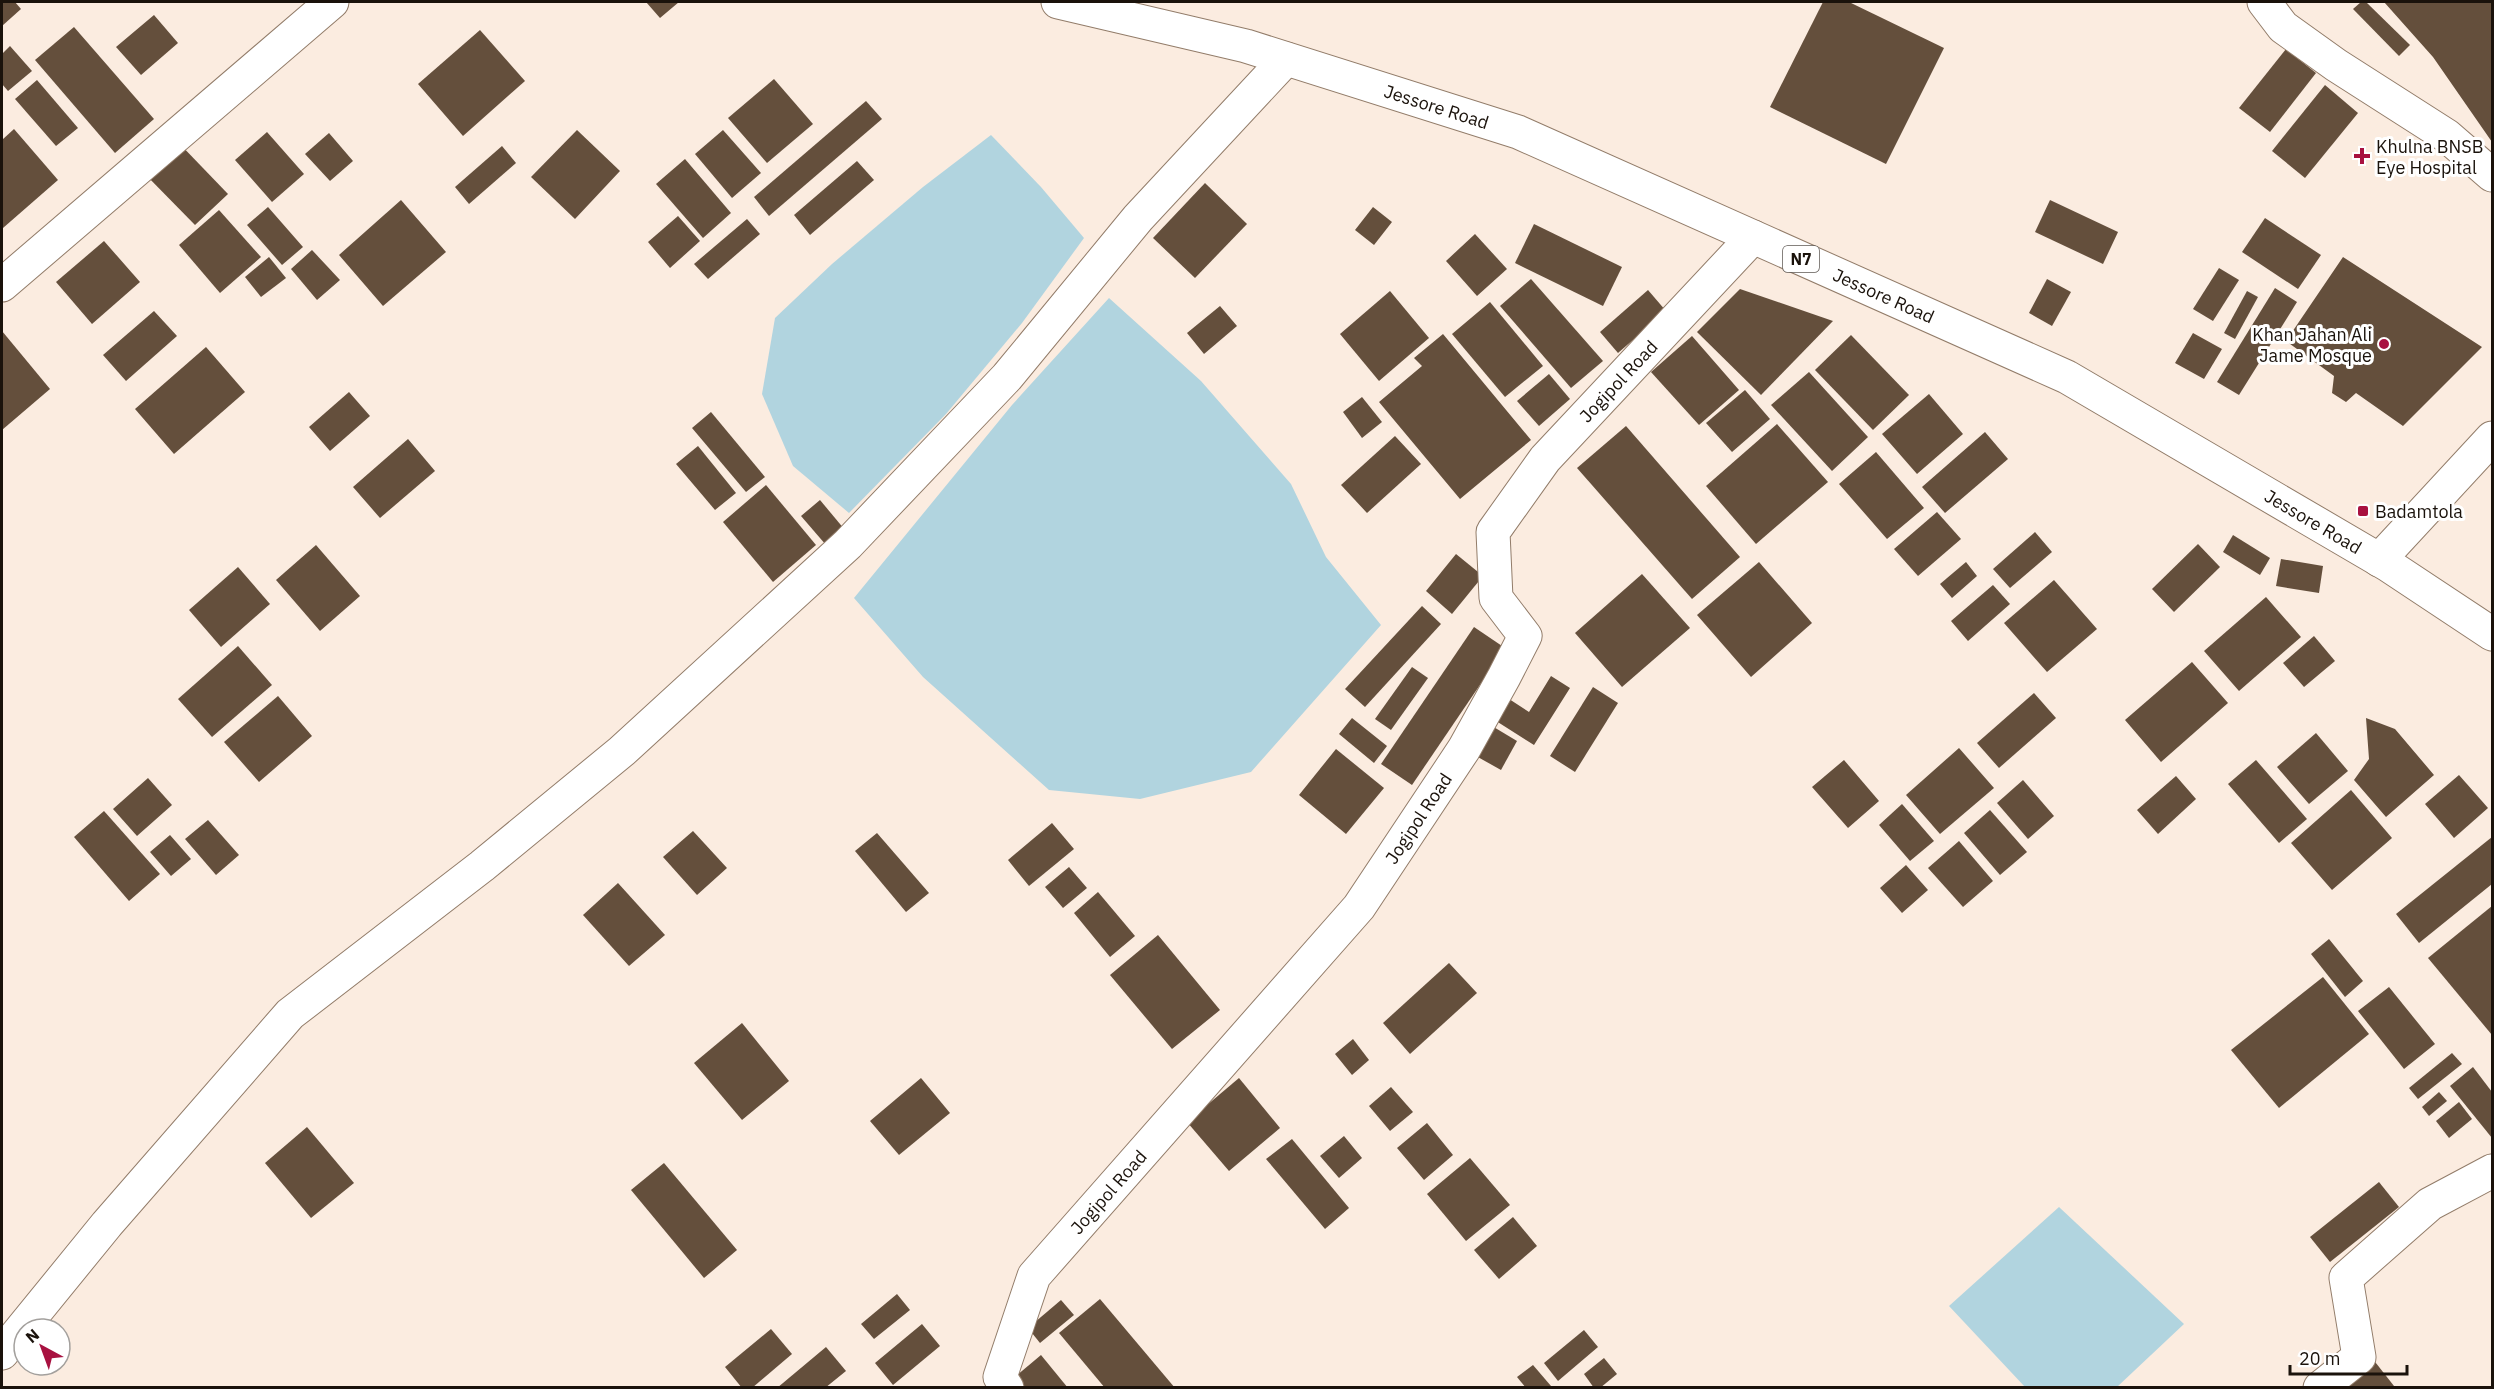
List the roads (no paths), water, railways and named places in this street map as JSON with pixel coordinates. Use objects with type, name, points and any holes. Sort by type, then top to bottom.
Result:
[{"type":"main road","points":[[2,285],[332,2]]},
{"type":"main road","name":"Jessore Road","points":[[1058,2],[1246,46],[1518,132],[2067,377],[2384,562],[2493,634]]},
{"type":"main road","points":[[2264,2],[2283,27],[2336,66],[2447,136],[2493,175]]},
{"type":"main road","points":[[2,1353],[107,1224],[290,1014],[482,866],[622,751],[848,544],[1007,377],[1138,218],[1286,59]]},
{"type":"main road","name":"Jogipol Road","points":[[1007,1388],[1000,1377],[1034,1276],[1359,907],[1464,749],[1525,636],[1496,598],[1493,532],[1545,459],[1753,237]]},
{"type":"main road","points":[[2384,562],[2493,438]]},
{"type":"main road","points":[[2384,562],[2493,452]]},
{"type":"main road","points":[[2320,1388],[2359,1357],[2346,1278],[2430,1204],[2493,1172]]},
{"type":"water","points":[[991,135],[1041,187],[1084,238],[1022,323],[946,414],[849,513],[793,466],[762,394],[775,318],[832,264],[923,187]]},
{"type":"water","points":[[1109,298],[1201,381],[1291,484],[1326,557],[1381,625],[1251,772],[1140,799],[1049,790],[923,677],[854,598],[1012,405]]},
{"type":"water","points":[[2059,1207],[2184,1324],[2117,1387],[2025,1387],[1949,1306]]},
{"type":"place","name":"Khulna BNSB Eye Hospital","points":[[2362,156]]},
{"type":"place","name":"Khan Jahan Ali Jame Mosque","points":[[2384,344]]},
{"type":"place","name":"Badamtola","points":[[2363,511]]}]
